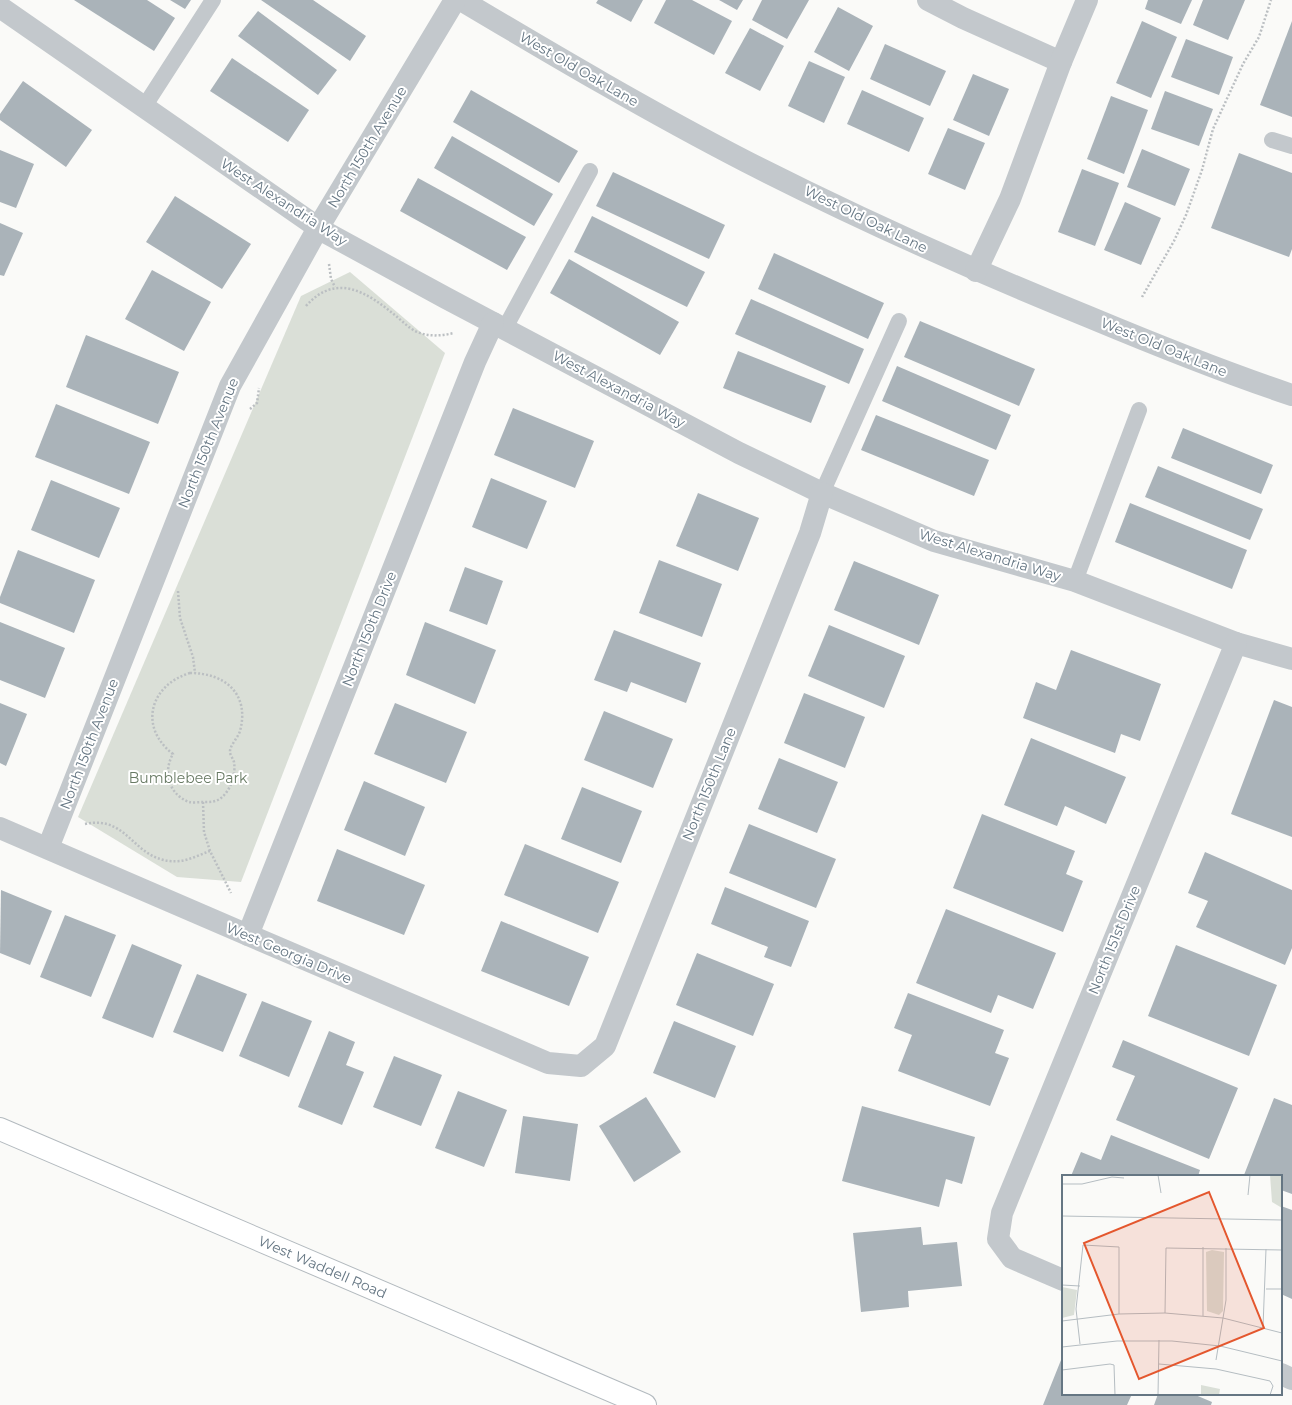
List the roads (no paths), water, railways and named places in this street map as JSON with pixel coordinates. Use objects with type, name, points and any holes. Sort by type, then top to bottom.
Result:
[{"type":"main road","name":"West Waddell Road","points":[[0,1128],[646,1405]]},
{"type":"street","name":"North 150th Avenue","points":[[48,848],[230,386],[318,228],[455,0]]},
{"type":"street","name":"West Old Oak Lane","points":[[461,0],[621,94],[748,162],[976,271],[1222,372],[1292,395]]},
{"type":"street","points":[[928,0],[963,18],[1061,62]]},
{"type":"street","points":[[976,271],[1010,199],[1061,62],[1087,0]]},
{"type":"street","name":"West Alexandria Way","points":[[0,7],[318,228],[739,453],[822,493],[934,541],[1075,581],[1236,643],[1292,659]]},
{"type":"street","name":"North 150th Drive","points":[[248,935],[475,362],[499,326]]},
{"type":"street","name":"North 150th Lane","points":[[582,1066],[605,1046],[810,533],[822,493]]},
{"type":"street","name":"North 151st Drive","points":[[1062,1280],[1012,1258],[998,1239],[1002,1213],[1236,643]]},
{"type":"street","name":"West Georgia Drive","points":[[0,828],[548,1063],[582,1066]]},
{"type":"street","points":[[1282,1374],[1292,1379]]},
{"type":"lane","points":[[144,107],[213,0]]},
{"type":"lane","points":[[1272,140],[1292,146]]},
{"type":"lane","points":[[499,326],[590,171]]},
{"type":"lane","points":[[822,493],[899,321]]},
{"type":"lane","points":[[1075,581],[1139,410]]},
{"type":"park label","name":"Bumblebee Park","points":[[188,778]]}]
